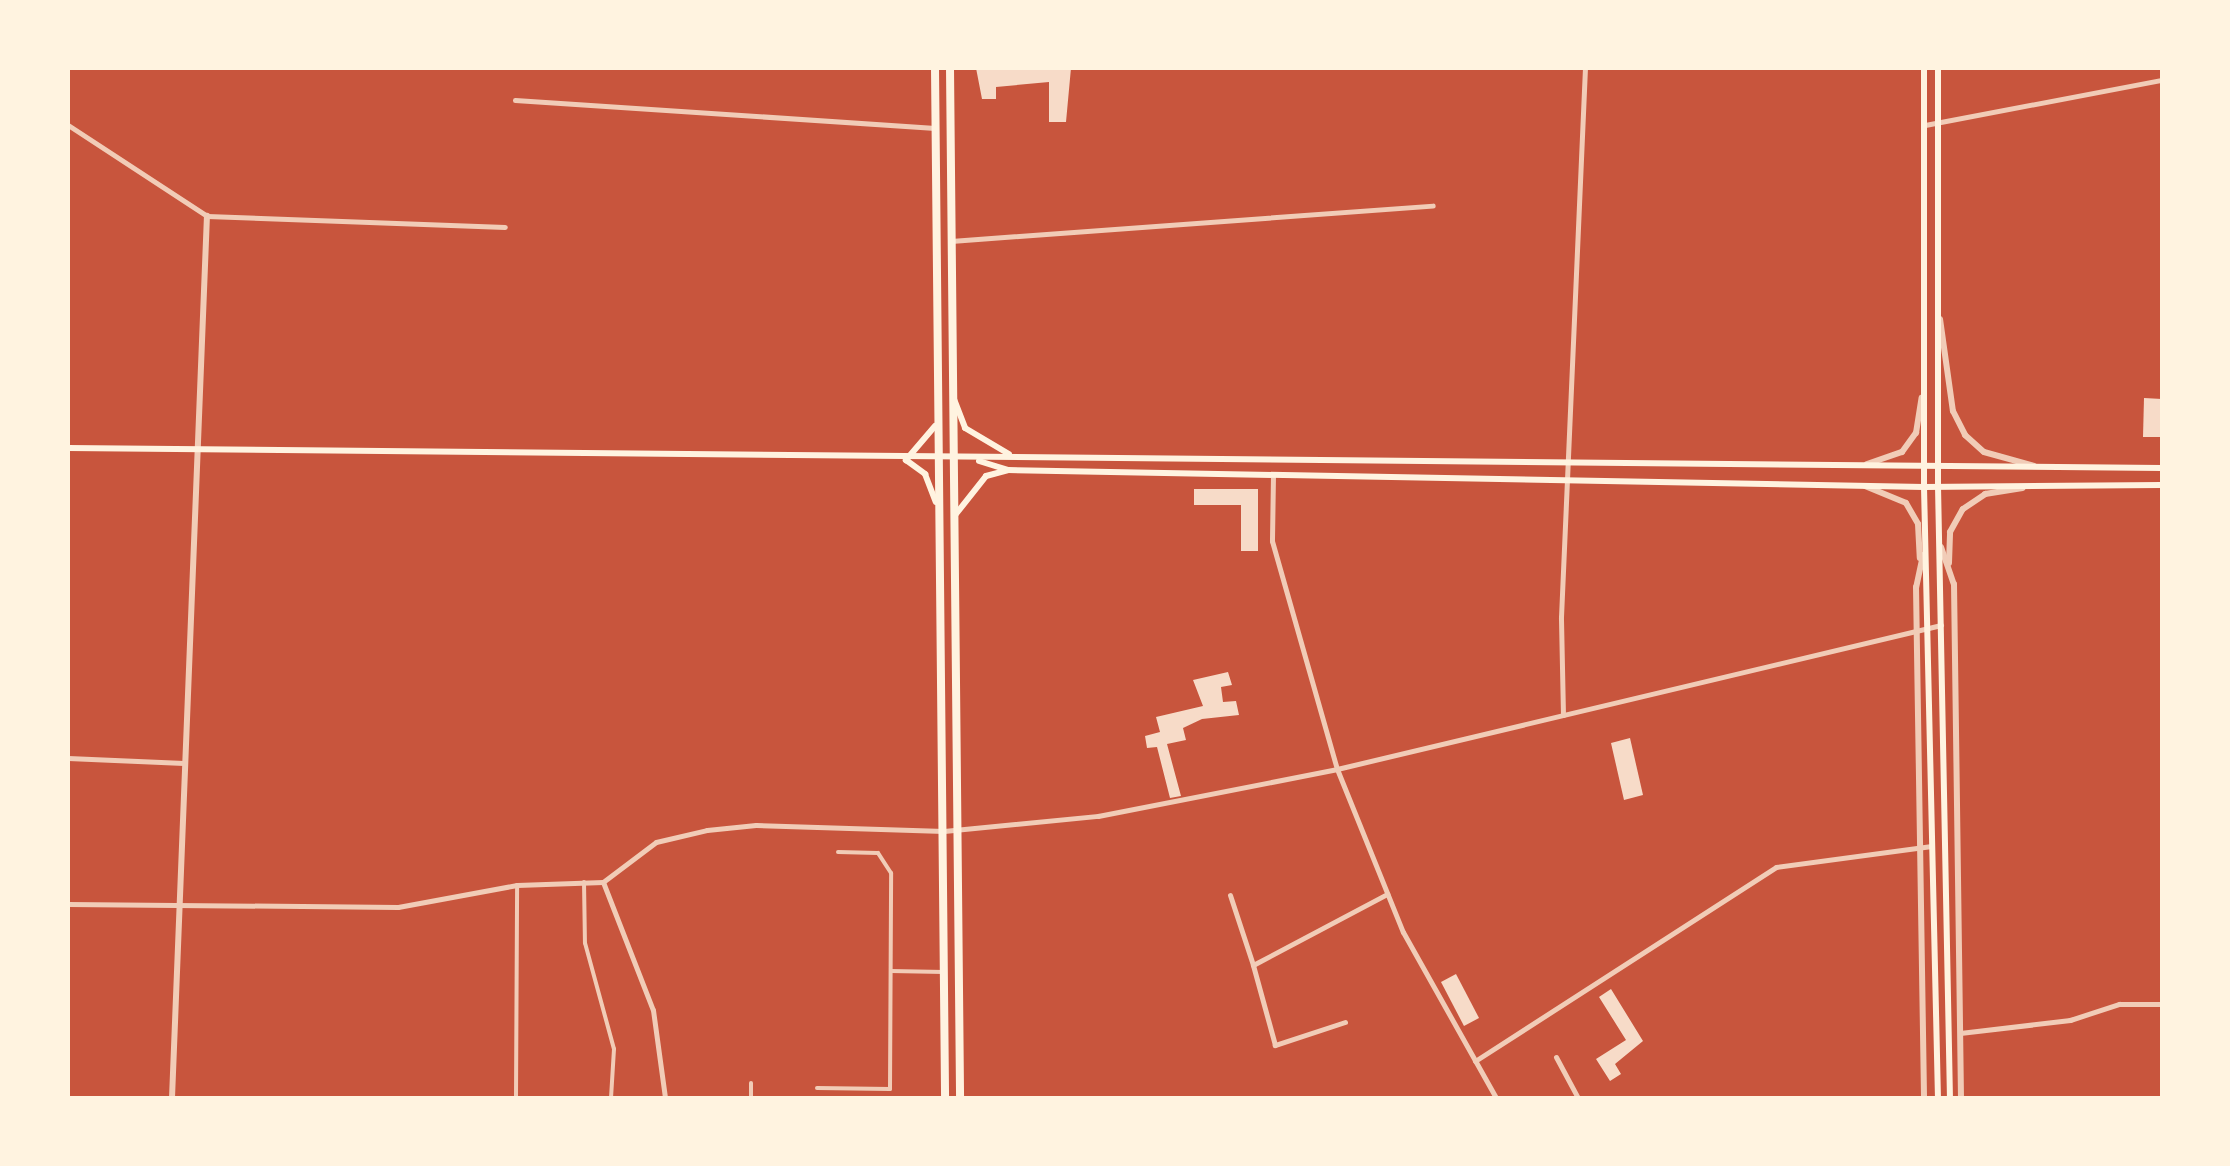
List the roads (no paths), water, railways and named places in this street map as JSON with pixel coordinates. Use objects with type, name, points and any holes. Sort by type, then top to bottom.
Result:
[{"type":"main road","points":[[934,68],[935,460],[944,831],[945,1098]]},
{"type":"main road","points":[[950,68],[960,1098]]},
{"type":"main road","points":[[1924,68],[1924,487],[1938,1096]]},
{"type":"main road","points":[[1938,68],[1938,486],[1950,1097]]},
{"type":"main road","points":[[954,398],[966,428],[1010,454]]},
{"type":"main road","points":[[906,460],[935,426]]},
{"type":"main road","points":[[68,448],[954,461],[1010,454],[2162,468]]},
{"type":"main road","points":[[906,460],[925,474],[936,502]]},
{"type":"main road","points":[[978,461],[1008,470],[1924,487],[2162,484]]},
{"type":"main road","points":[[955,515],[986,476],[1008,470]]},
{"type":"street","points":[[1564,715],[1566,478],[1585,68]]},
{"type":"street","points":[[1924,125],[2162,80]]},
{"type":"street","points":[[515,100],[934,128]]},
{"type":"street","points":[[68,128],[207,216],[505,227]]},
{"type":"street","points":[[952,242],[1433,206]]},
{"type":"street","points":[[172,1098],[207,216]]},
{"type":"street","points":[[1938,306],[1954,411],[1966,435],[1984,452],[2035,466]]},
{"type":"street","points":[[1864,464],[1902,452],[1916,433],[1924,380]]},
{"type":"street","points":[[1273,475],[1272,540],[1337,768],[1387,894],[1496,1098]]},
{"type":"street","points":[[1864,486],[1906,504],[1918,524],[1918,848],[1924,1096],[1938,1096]]},
{"type":"street","points":[[1950,1097],[1961,1097],[1950,532],[1963,509],[1985,494],[2038,486]]},
{"type":"street","points":[[1920,569],[1926,544]]},
{"type":"street","points":[[1939,544],[1948,569]]},
{"type":"street","points":[[68,904],[398,907],[517,884],[602,882],[656,842],[707,830],[756,825],[944,831],[1098,816],[1337,768],[1941,625]]},
{"type":"street","points":[[1942,682],[1955,682]]},
{"type":"street","points":[[68,758],[185,762]]},
{"type":"street","points":[[1475,1060],[1776,867],[1932,846]]},
{"type":"street","points":[[838,852],[878,853],[891,873],[890,1098]]},
{"type":"street","points":[[1946,877],[1958,878]]},
{"type":"street","points":[[584,882],[585,943],[614,1049],[611,1098]]},
{"type":"street","points":[[602,882],[653,1010],[665,1098]]},
{"type":"street","points":[[516,1098],[517,884]]},
{"type":"street","points":[[1253,965],[1387,894]]},
{"type":"street","points":[[1230,895],[1275,1044],[1345,1022]]},
{"type":"street","points":[[891,971],[944,972]]},
{"type":"street","points":[[1949,1033],[2070,1020],[2118,1004],[2162,1004]]},
{"type":"street","points":[[1922,1032],[1936,1032]]},
{"type":"street","points":[[1556,1057],[1578,1098]]},
{"type":"street","points":[[751,1083],[751,1098]]},
{"type":"street","points":[[817,1088],[890,1088]]}]
